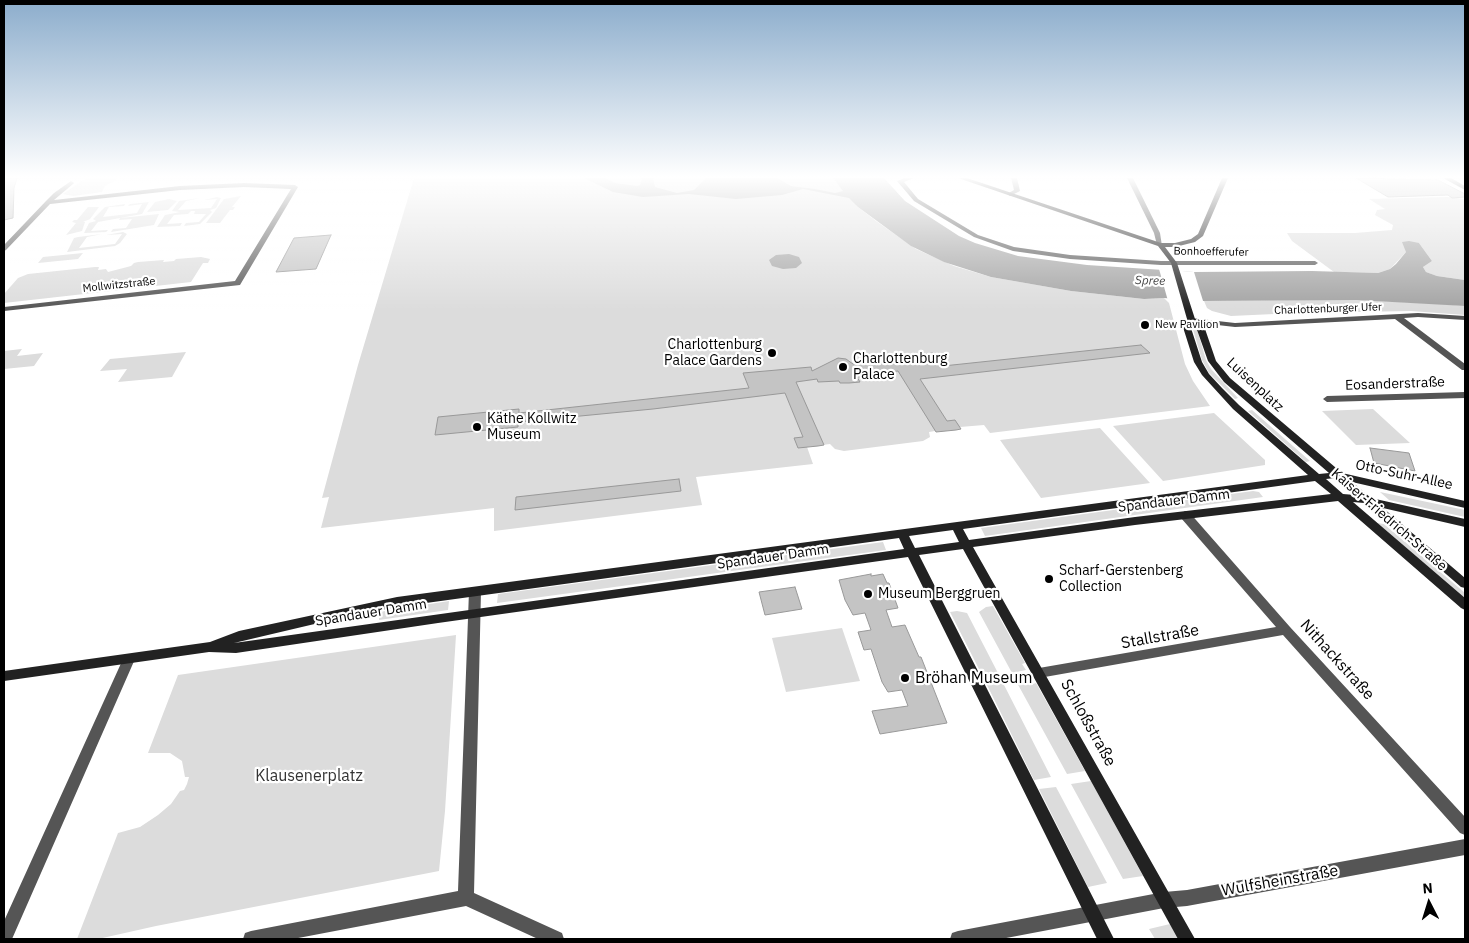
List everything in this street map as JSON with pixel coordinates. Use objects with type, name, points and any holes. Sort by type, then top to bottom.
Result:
[{"type":"main road","points":[[1094,222],[1160,244],[1190,242],[1199,237],[1206,222]]},
{"type":"main road","points":[[1160,244],[1175,267],[1191,320]]},
{"type":"main road","name":"Luisenplatz","points":[[1317,477],[1236,407],[1206,375],[1198,362],[1186,324],[1191,320],[1200,326],[1212,361],[1221,374],[1255,406],[1365,500]]},
{"type":"main road","name":"Spandauer Damm","points":[[210,647],[239,636],[397,602],[955,525],[1336,475]]},
{"type":"main road","name":"Otto-Suhr-Allee","points":[[1336,475],[1465,504]]},
{"type":"main road","name":"Kaiser-Friedrich-Straße","points":[[1317,477],[1465,605]]},
{"type":"main road","points":[[1340,497],[1365,500],[1465,523]]},
{"type":"main road","name":"Spandauer Damm","points":[[4,676],[210,647],[236,648],[966,544],[1340,497]]},
{"type":"main road","name":"Kaiser-Friedrich-Straße","points":[[1365,500],[1465,584]]},
{"type":"main road","name":"Schloßstraße","points":[[955,525],[1187,939]]},
{"type":"main road","points":[[902,533],[1106,939]]},
{"type":"street","points":[[4,249],[29,222]]},
{"type":"street","name":"Mollwitzstraße","points":[[4,309],[237,283],[274,222]]},
{"type":"street","name":"Bonhoefferufer","points":[[951,222],[964,230],[1001,246],[1070,257],[1175,267],[1315,264]]},
{"type":"street","points":[[1152,222],[1160,244]]},
{"type":"street","name":"Charlottenburger Ufer","points":[[1191,320],[1236,325],[1430,315],[1465,318]]},
{"type":"street","points":[[1398,317],[1465,368]]},
{"type":"street","name":"Eosanderstraße","points":[[1326,400],[1465,395]]},
{"type":"street","name":"Nithackstraße","points":[[1185,515],[1465,828]]},
{"type":"street","points":[[466,898],[475,591]]},
{"type":"street","name":"Stallstraße","points":[[1039,673],[1286,630]]},
{"type":"street","points":[[4,939],[129,659]]},
{"type":"street","name":"Wulfsheinstraße","points":[[958,939],[1066,918],[1094,915],[1164,900],[1187,898],[1465,847]]},
{"type":"street","points":[[251,939],[466,898],[556,939]]},
{"type":"green space","points":[[72,222],[85,222],[82,231],[66,235],[76,223]]},
{"type":"green space","points":[[98,222],[91,231],[108,230],[106,232],[84,233],[89,223]]},
{"type":"green space","points":[[130,222],[155,222],[154,225],[111,232],[113,229],[126,228]]},
{"type":"green space","points":[[160,222],[169,222],[167,224],[182,223],[180,226],[157,227]]},
{"type":"green space","points":[[202,222],[200,224],[184,226],[186,223]]},
{"type":"green space","name":"Charlottenburg Palace Gardens","points":[[401,222],[877,222],[916,249],[954,266],[991,277],[1071,291],[1144,299],[1164,298],[1169,303],[1185,364],[1193,381],[1210,406],[990,433],[984,425],[960,427],[929,432],[930,437],[923,441],[844,451],[835,449],[830,444],[807,447],[813,464],[696,477],[702,505],[494,531],[494,508],[321,528],[329,497],[322,498],[358,365]]},
{"type":"green space","points":[[1388,222],[1465,222],[1465,280],[1437,276],[1426,272],[1423,267],[1432,261],[1419,243],[1406,252],[1390,269],[1378,273],[1334,272],[1292,241],[1287,233],[1355,233],[1392,230],[1393,225]]},
{"type":"green space","points":[[123,232],[127,234],[115,246],[67,252],[74,238],[102,234],[87,237],[79,248],[115,244],[122,234],[106,235]]},
{"type":"green space","points":[[83,253],[78,259],[38,263],[43,257]]},
{"type":"green space","points":[[201,257],[210,259],[208,263],[203,263],[191,282],[4,303],[4,294],[18,278],[28,274],[95,267],[99,267],[98,270],[106,269],[108,272],[131,266],[138,262],[164,260],[163,262]]},
{"type":"green space","points":[[1356,300],[1465,306],[1465,315],[1411,311],[1231,316],[1212,311],[1207,308],[1204,301]]},
{"type":"green space","points":[[1192,326],[1196,326],[1206,360],[1211,369],[1238,398],[1235,399],[1209,373],[1202,360]]},
{"type":"green space","points":[[22,349],[17,356],[43,353],[34,366],[4,369],[4,351]]},
{"type":"green space","points":[[186,352],[172,377],[118,382],[127,369],[100,371],[110,359]]},
{"type":"green space","points":[[1373,409],[1410,443],[1356,445],[1322,411]]},
{"type":"green space","points":[[1252,410],[1310,461],[1306,462],[1248,411]]},
{"type":"green space","points":[[1214,413],[1265,460],[1265,465],[1163,481],[1113,426]]},
{"type":"green space","points":[[1100,428],[1150,483],[1041,498],[1000,440]]},
{"type":"green space","points":[[1253,491],[1259,492],[1263,497],[985,536],[981,528]]},
{"type":"green space","points":[[1380,492],[1465,510],[1465,517],[1389,500]]},
{"type":"green space","points":[[1377,523],[1384,524],[1465,593],[1465,598]]},
{"type":"green space","points":[[883,542],[886,550],[497,603],[498,594]]},
{"type":"green space","points":[[449,601],[448,610],[379,620],[379,612]]},
{"type":"green space","points":[[993,606],[1025,663],[1022,664],[1026,670],[1012,673],[979,612],[986,607]]},
{"type":"green space","points":[[950,612],[967,613],[999,675],[983,677]]},
{"type":"green space","points":[[842,628],[860,681],[786,692],[772,638]]},
{"type":"green space","name":"Klausenerplatz","points":[[456,635],[445,811],[439,871],[98,939],[77,939],[118,833],[140,827],[158,815],[171,804],[187,784],[189,777],[185,777],[182,761],[170,753],[148,753],[178,675]]},
{"type":"green space","points":[[1030,679],[1033,684],[1036,683],[1085,771],[1067,774],[1016,681]]},
{"type":"green space","points":[[1003,683],[1051,777],[1034,780],[987,685]]},
{"type":"green space","points":[[1091,781],[1143,876],[1123,879],[1071,784]]},
{"type":"green space","points":[[1056,787],[1107,883],[1088,887],[1039,789]]},
{"type":"green space","points":[[1170,924],[1179,939],[1155,939],[1149,929]]},
{"type":"water","name":"Spree","points":[[878,222],[937,222],[959,236],[975,243],[1018,256],[1087,265],[1194,272],[1312,271],[1378,273],[1390,269],[1396,264],[1406,252],[1402,242],[1409,241],[1419,243],[1432,261],[1423,267],[1426,272],[1437,276],[1465,280],[1465,306],[1356,300],[1200,301],[1164,298],[1144,299],[1071,291],[991,277],[944,262],[911,246]]},
{"type":"water","points":[[789,254],[799,257],[802,263],[796,268],[783,269],[772,266],[769,260],[776,255]]},
{"type":"pier","points":[[1159,269],[1194,272],[1204,304],[1168,301]]},
{"type":"building","points":[[331,235],[316,269],[276,272],[294,238]]},
{"type":"building","name":"Charlottenburg Palace","points":[[1141,345],[1150,353],[920,379],[947,421],[955,420],[961,429],[956,430],[936,432],[898,371],[878,373],[879,376],[857,377],[860,382],[818,382],[817,379],[796,382],[824,445],[818,446],[798,448],[794,438],[803,437],[785,393],[653,409],[518,422],[518,427],[435,435],[438,417],[519,409],[519,413],[749,388],[743,373],[811,367],[812,371],[838,358],[846,359],[853,364],[869,362],[869,360],[884,360],[933,353],[943,366]]},
{"type":"building","points":[[1370,448],[1409,453],[1415,471],[1374,463]]},
{"type":"building","points":[[679,479],[681,491],[515,510],[516,497]]},
{"type":"building","name":"Bröhan Museum","points":[[871,574],[871,576],[883,574],[887,583],[889,583],[898,608],[886,610],[892,627],[905,625],[919,657],[921,657],[947,723],[880,734],[872,711],[908,706],[902,690],[888,692],[882,682],[871,649],[864,650],[858,632],[871,630],[865,613],[853,615],[845,600],[839,580]]},
{"type":"building","points":[[795,587],[802,609],[765,615],[759,592]]},
{"type":"place","name":"New Pavilion","points":[[1145,325]]},
{"type":"place","name":"Charlottenburg Palace Gardens","points":[[772,353]]},
{"type":"place","name":"Charlottenburg Palace","points":[[843,367]]},
{"type":"place","name":"Käthe Kollwitz Museum","points":[[477,427]]},
{"type":"place","name":"Scharf-Gerstenberg Collection","points":[[1049,579]]},
{"type":"place","name":"Museum Berggruen","points":[[868,594]]},
{"type":"place","name":"Bröhan Museum","points":[[905,678]]}]
